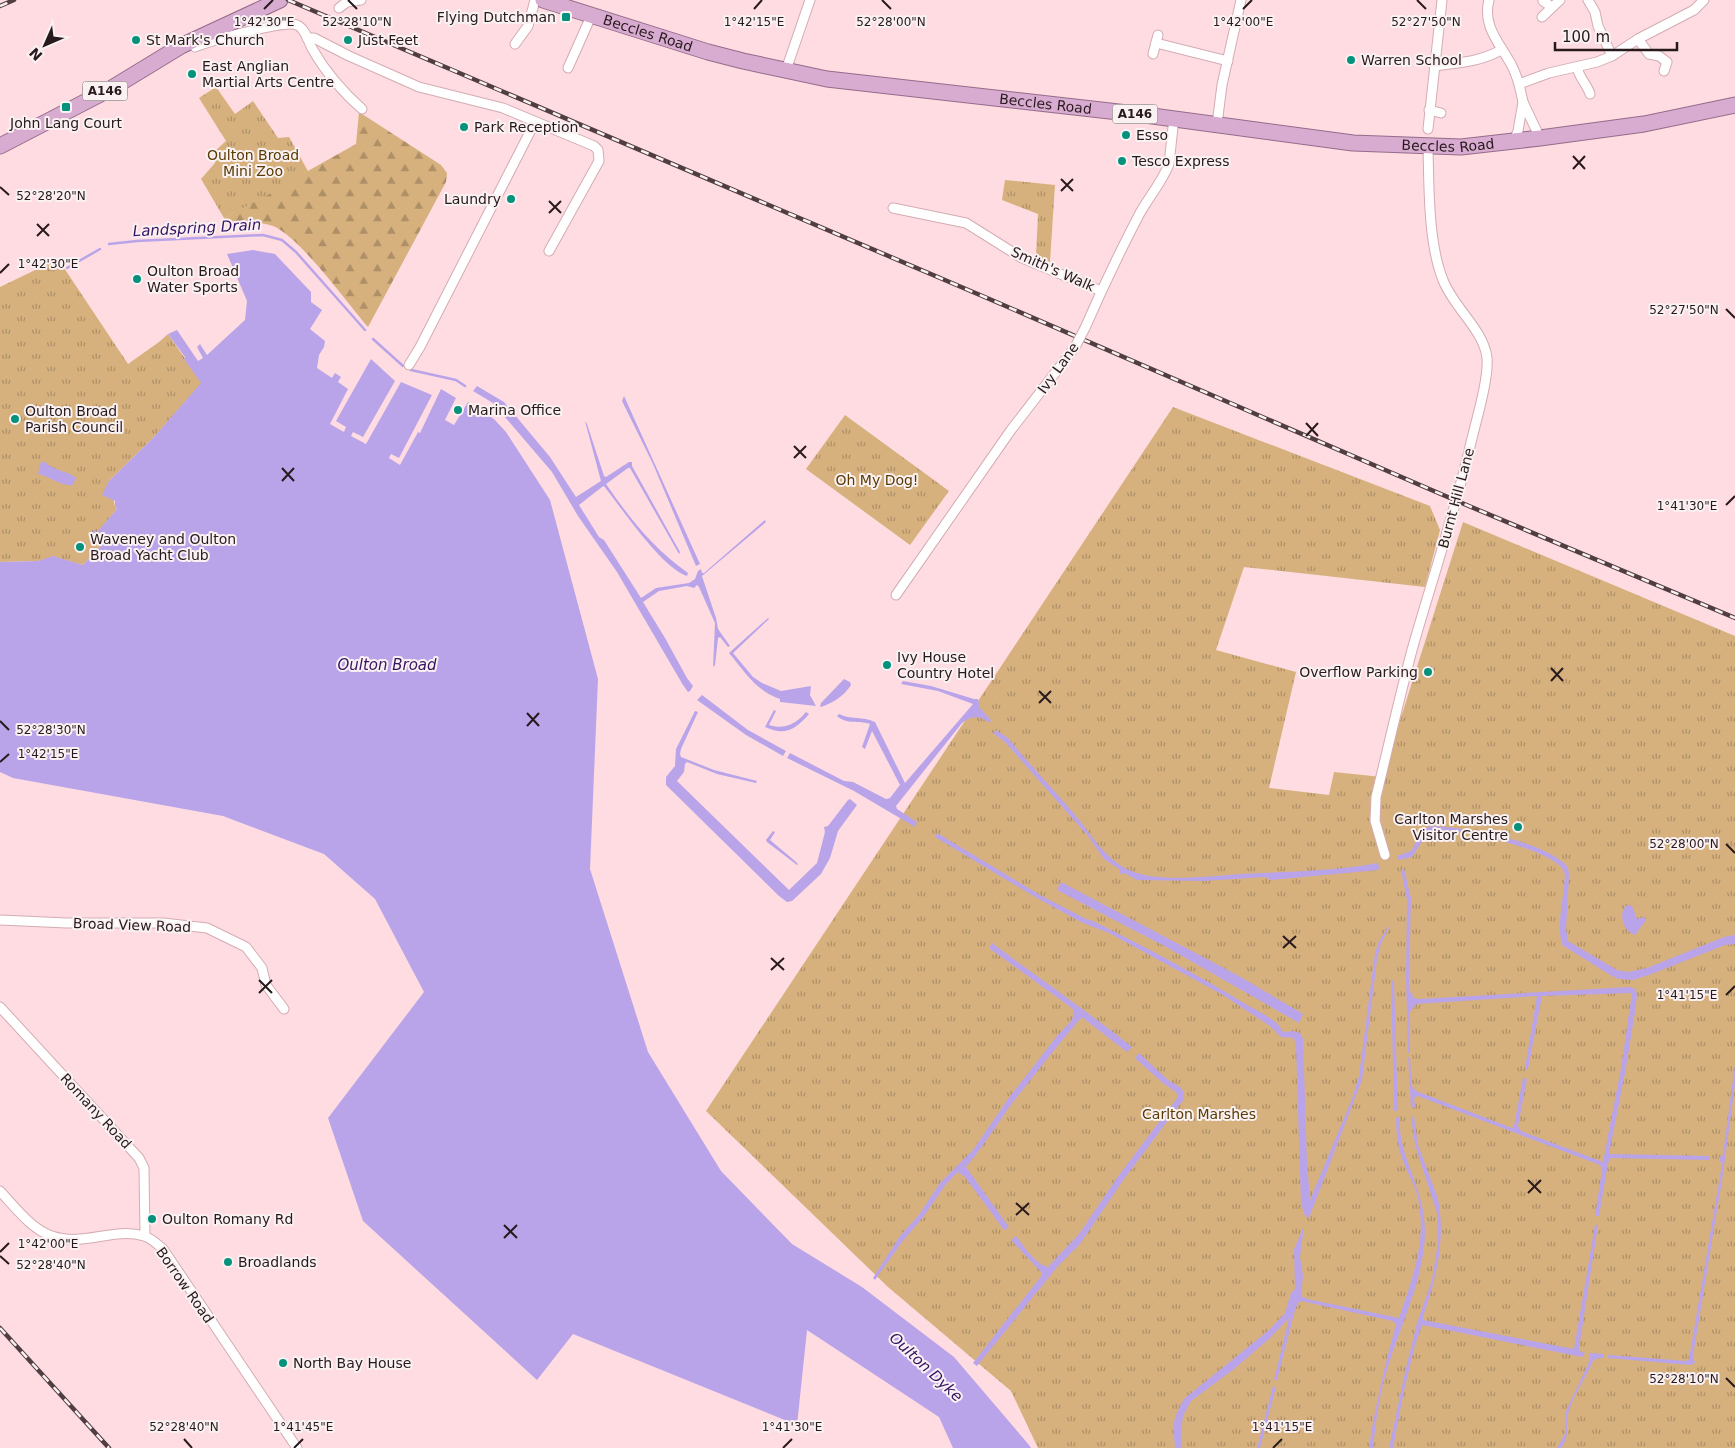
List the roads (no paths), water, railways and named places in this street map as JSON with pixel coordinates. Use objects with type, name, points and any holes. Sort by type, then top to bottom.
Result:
[{"type":"highway","name":"A146","points":[[0,146],[112,88],[181,46],[280,0]]},
{"type":"highway","name":"Beccles Road","points":[[543,0],[592,14],[677,43],[743,61],[827,79],[1174,118],[1353,144],[1461,147],[1644,124],[1735,105]]},
{"type":"highway","name":"A146","points":[[0,132],[27,132]]},
{"type":"street","points":[[339,8],[347,2],[361,0]]},
{"type":"street","points":[[515,44],[528,26],[535,0]]},
{"type":"street","points":[[786,70],[810,0]]},
{"type":"street","points":[[1217,124],[1222,85],[1241,0]]},
{"type":"street","points":[[1428,129],[1442,0]]},
{"type":"street","points":[[1489,0],[1487,9],[1488,21],[1492,34],[1520,84],[1523,102],[1540,138]]},
{"type":"street","points":[[1542,16],[1560,0]]},
{"type":"street","points":[[1588,0],[1595,12],[1598,26],[1612,56]]},
{"type":"street","points":[[1520,84],[1549,73],[1597,62],[1612,56],[1638,39],[1681,18],[1694,10],[1704,0]]},
{"type":"street","points":[[1543,1],[1552,7]]},
{"type":"street","points":[[568,68],[592,14]]},
{"type":"street","points":[[181,46],[194,47],[213,40],[288,24],[296,25],[304,30],[322,65],[335,82],[362,109]]},
{"type":"street","points":[[307,38],[314,38],[382,72],[420,88],[503,108],[594,146],[600,155],[599,160],[549,251]]},
{"type":"street","points":[[1153,54],[1157,39],[1228,62]]},
{"type":"street","points":[[1638,39],[1650,54],[1659,56],[1668,65]]},
{"type":"street","points":[[1434,66],[1479,60],[1501,50]]},
{"type":"street","points":[[1576,67],[1579,77],[1590,82],[1590,94]]},
{"type":"street","points":[[1514,141],[1518,131],[1523,102]]},
{"type":"street","points":[[1429,110],[1441,112]]},
{"type":"street","name":"Ivy Lane","points":[[896,595],[1011,430],[1075,347],[1134,225],[1169,164],[1174,118]]},
{"type":"street","points":[[409,365],[535,122]]},
{"type":"street","name":"Burnt Hill Lane","points":[[1385,855],[1375,821],[1376,797],[1412,650],[1457,501],[1484,382],[1487,360],[1485,348],[1443,282],[1436,262],[1429,196],[1428,146]]},
{"type":"street","name":"Smith's Walk","points":[[893,208],[966,223],[1022,258],[1101,291]]},
{"type":"street","name":"Broad View Road","points":[[0,920],[58,923],[163,923],[207,928],[246,947],[262,968],[266,985],[284,1009]]},
{"type":"street","name":"Romany Road","points":[[0,1007],[139,1158],[144,1168],[145,1236]]},
{"type":"street","name":"Borrow Road","points":[[0,1191],[36,1228],[51,1236],[67,1240],[80,1240],[117,1233],[145,1236],[163,1249],[297,1448]]},
{"type":"water","name":"Oulton Broad","points":[[253,250],[275,254],[311,292],[311,302],[322,310],[310,329],[325,341],[319,355],[317,368],[332,378],[335,373],[341,377],[338,382],[348,389],[330,424],[344,432],[346,427],[336,421],[371,359],[395,381],[363,437],[353,432],[351,436],[366,444],[401,382],[432,395],[399,458],[391,454],[389,458],[400,465],[418,432],[420,433],[441,389],[456,398],[445,420],[454,425],[468,402],[494,419],[506,432],[550,500],[598,679],[590,869],[648,1052],[721,1171],[792,1244],[862,1287],[954,1357],[1031,1448],[953,1448],[939,1417],[807,1330],[797,1425],[573,1334],[537,1380],[363,1221],[328,1118],[424,992],[375,899],[324,854],[223,816],[13,778],[0,772],[0,562],[38,561],[53,556],[83,565],[101,546],[91,534],[94,530],[97,532],[117,509],[115,501],[102,495],[109,481],[154,437],[201,383],[168,334],[177,330],[198,361],[203,358],[197,347],[200,344],[207,355],[245,320],[247,301],[227,254]]},
{"type":"water","points":[[477,386],[504,402],[550,457],[576,497],[601,481],[585,421],[604,476],[606,477],[632,462],[632,466],[680,552],[679,554],[630,468],[606,484],[643,532],[688,573],[687,576],[677,571],[654,550],[604,486],[579,505],[641,598],[656,588],[689,583],[695,579],[698,571],[701,569],[702,573],[704,573],[765,520],[766,522],[702,576],[718,629],[730,646],[728,647],[720,637],[718,638],[715,665],[713,667],[715,623],[697,585],[694,588],[687,586],[659,591],[643,602],[693,686],[690,691],[688,692],[683,685],[617,572],[578,516],[552,472],[493,403],[473,391]]},
{"type":"water","points":[[624,396],[700,564],[696,566],[653,464],[622,401]]},
{"type":"water","points":[[41,462],[45,462],[53,468],[72,475],[76,478],[73,485],[64,484],[38,474]]},
{"type":"water","points":[[768,618],[733,653],[753,677],[762,683],[781,691],[811,686],[810,695],[816,706],[780,702],[780,699],[757,685],[729,653]]},
{"type":"water","points":[[844,679],[850,682],[851,685],[845,693],[829,704],[820,707],[821,703]]},
{"type":"water","points":[[903,681],[931,686],[978,699],[980,708],[991,720],[989,723],[976,717],[962,723],[896,806],[897,809],[917,822],[915,827],[854,791],[787,758],[790,753],[844,781],[853,782],[886,799],[890,798],[900,785],[872,731],[865,749],[862,747],[870,724],[849,721],[837,716],[839,714],[875,722],[905,783],[973,704],[938,691],[901,684]]},
{"type":"water","points":[[702,695],[748,730],[786,751],[783,756],[746,735],[697,700]]},
{"type":"water","points":[[774,710],[776,711],[769,725],[780,727],[794,723],[806,712],[809,714],[794,728],[778,731],[765,727]]},
{"type":"water","points":[[695,711],[698,712],[681,749],[681,757],[714,770],[757,781],[756,783],[717,774],[687,762],[684,772],[677,781],[789,890],[817,863],[825,832],[824,827],[828,826],[848,800],[850,799],[857,805],[838,831],[830,858],[821,874],[792,901],[787,902],[779,896],[666,785],[666,777],[675,766],[676,749]]},
{"type":"water","points":[[996,730],[1008,738],[1104,851],[1117,863],[1136,873],[1182,878],[1326,870],[1377,863],[1380,867],[1378,870],[1271,880],[1265,877],[1204,881],[1137,880],[1124,873],[1121,875],[1119,869],[1104,859],[1088,836],[1005,742],[993,733]]},
{"type":"water","points":[[1431,826],[1481,832],[1519,841],[1552,855],[1564,863],[1569,874],[1566,929],[1568,941],[1617,970],[1628,972],[1647,968],[1724,937],[1735,935],[1735,944],[1725,945],[1633,980],[1619,979],[1562,945],[1560,923],[1565,876],[1558,865],[1547,857],[1515,845],[1480,835],[1445,830],[1428,832],[1412,857],[1399,860],[1397,856],[1411,851],[1421,833]]},
{"type":"water","points":[[773,831],[775,832],[770,840],[795,861],[797,865],[767,842],[766,840]]},
{"type":"water","points":[[937,833],[1040,895],[1209,982],[1267,1016],[1277,1023],[1283,1032],[1293,1031],[1300,1033],[1303,1039],[1310,1200],[1352,1099],[1359,1076],[1375,953],[1379,941],[1389,928],[1381,943],[1377,960],[1362,1080],[1309,1218],[1305,1216],[1301,1204],[1296,1046],[1294,1038],[1281,1037],[1270,1026],[1223,995],[1109,933],[1083,923],[1037,898],[935,837]]},
{"type":"water","points":[[1404,869],[1411,898],[1409,983],[1410,991],[1414,998],[1630,987],[1635,989],[1637,995],[1635,1012],[1609,1154],[1710,1156],[1710,1160],[1611,1158],[1608,1163],[1599,1216],[1595,1216],[1602,1170],[1600,1165],[1418,1096],[1414,1098],[1415,1107],[1411,1108],[1408,1057],[1410,1058],[1412,1086],[1416,1091],[1512,1128],[1514,1126],[1523,1078],[1527,1079],[1518,1126],[1521,1131],[1603,1162],[1621,1068],[1632,993],[1542,996],[1528,1069],[1526,1070],[1537,996],[1416,1004],[1410,1012],[1410,1053],[1408,1053],[1406,978],[1407,900],[1401,870]]},
{"type":"water","points":[[1061,882],[1239,976],[1303,1014],[1299,1023],[1168,948],[1057,890]]},
{"type":"water","points":[[1627,905],[1632,906],[1637,919],[1644,917],[1646,920],[1635,935],[1628,930],[1623,922],[1622,913]]},
{"type":"water","points":[[992,943],[1132,1047],[1127,1052],[1083,1018],[1080,1019],[1013,1102],[966,1167],[1009,1227],[1004,1230],[965,1177],[958,1172],[946,1184],[875,1280],[873,1278],[900,1236],[918,1216],[940,1183],[973,1150],[1008,1099],[1074,1015],[1073,1009],[989,948]]},
{"type":"water","points":[[1394,980],[1398,1111],[1394,1111],[1391,981]]},
{"type":"water","points":[[1139,1053],[1168,1080],[1180,1087],[1183,1091],[1184,1099],[1124,1179],[1080,1244],[1058,1266],[977,1366],[973,1363],[1042,1275],[1011,1240],[1016,1236],[1034,1259],[1048,1267],[1079,1234],[1119,1175],[1178,1097],[1176,1092],[1164,1084],[1135,1058]]},
{"type":"water","points":[[1735,1065],[1735,1085],[1722,1180],[1693,1356],[1695,1363],[1690,1365],[1608,1358],[1608,1355],[1687,1361],[1689,1359],[1722,1164],[1719,1157],[1723,1154]]},
{"type":"water","points":[[1399,1117],[1402,1143],[1423,1209],[1424,1248],[1411,1301],[1384,1379],[1373,1448],[1369,1448],[1374,1417],[1396,1324],[1393,1321],[1301,1301],[1295,1310],[1277,1380],[1274,1380],[1289,1318],[1269,1339],[1234,1369],[1191,1401],[1183,1416],[1182,1448],[1175,1448],[1173,1426],[1176,1415],[1185,1398],[1269,1330],[1285,1313],[1291,1293],[1295,1289],[1294,1249],[1304,1226],[1300,1257],[1303,1276],[1301,1296],[1307,1299],[1399,1318],[1418,1256],[1421,1224],[1420,1207],[1416,1191],[1399,1148],[1396,1118]]},
{"type":"water","points":[[1411,1117],[1414,1117],[1418,1145],[1438,1199],[1441,1229],[1436,1274],[1423,1320],[1574,1349],[1595,1225],[1598,1225],[1579,1348],[1580,1351],[1585,1353],[1582,1357],[1422,1325],[1404,1391],[1393,1448],[1389,1448],[1417,1323],[1432,1280],[1438,1242],[1437,1213],[1415,1145]]},
{"type":"water","points":[[1590,1353],[1604,1354],[1604,1358],[1598,1358],[1593,1361],[1574,1397],[1567,1420],[1566,1439],[1561,1448],[1557,1448],[1565,1434],[1566,1411],[1590,1360]]},
{"type":"water","points":[[1273,1386],[1276,1387],[1260,1448],[1257,1448]]},
{"type":"waterway","name":"Landspring Drain","points":[[109,244],[263,235],[282,240],[296,252],[365,330]]},
{"type":"waterway","name":"Landspring Drain","points":[[67,268],[100,249]]},
{"type":"waterway","name":"Landspring Drain","points":[[373,339],[403,366]]},
{"type":"waterway","name":"Landspring Drain","points":[[411,370],[456,380],[465,386]]},
{"type":"railway","points":[[0,6],[14,0]]},
{"type":"railway","points":[[288,0],[1457,501],[1735,618]]},
{"type":"railway","points":[[0,1328],[109,1448]]},
{"type":"place","name":"Flying Dutchman","points":[[566,17]]},
{"type":"place","name":"St Mark's Church","points":[[136,40]]},
{"type":"place","name":"Just Feet","points":[[348,40]]},
{"type":"place","name":"Warren School","points":[[1351,60]]},
{"type":"place","name":"East Anglian Martial Arts Centre","points":[[192,74]]},
{"type":"place","name":"John Lang Court","points":[[66,107]]},
{"type":"place","name":"Park Reception","points":[[464,127]]},
{"type":"place","name":"Esso","points":[[1126,135]]},
{"type":"place","name":"Tesco Express","points":[[1122,161]]},
{"type":"place","name":"Laundry","points":[[511,199]]},
{"type":"place","name":"Oulton Broad Water Sports","points":[[137,279]]},
{"type":"place","name":"Marina Office","points":[[458,410]]},
{"type":"place","name":"Oulton Broad Parish Council","points":[[15,419]]},
{"type":"place","name":"Waveney and Oulton Broad Yacht Club","points":[[80,547]]},
{"type":"place","name":"Ivy House Country Hotel","points":[[887,665]]},
{"type":"place","name":"Overflow Parking","points":[[1428,672]]},
{"type":"place","name":"Carlton Marshes Visitor Centre","points":[[1518,827]]},
{"type":"place","name":"Oulton Romany Rd","points":[[152,1219]]},
{"type":"place","name":"Broadlands","points":[[228,1262]]},
{"type":"place","name":"North Bay House","points":[[283,1363]]},
{"type":"park label","name":"Oulton Broad Mini Zoo","points":[[253,164]]},
{"type":"park label","name":"Oh My Dog!","points":[[877,480]]},
{"type":"park label","name":"Carlton Marshes","points":[[1199,1114]]},
{"type":"water label","name":"Oulton Dyke","points":[[926,1367]]}]
